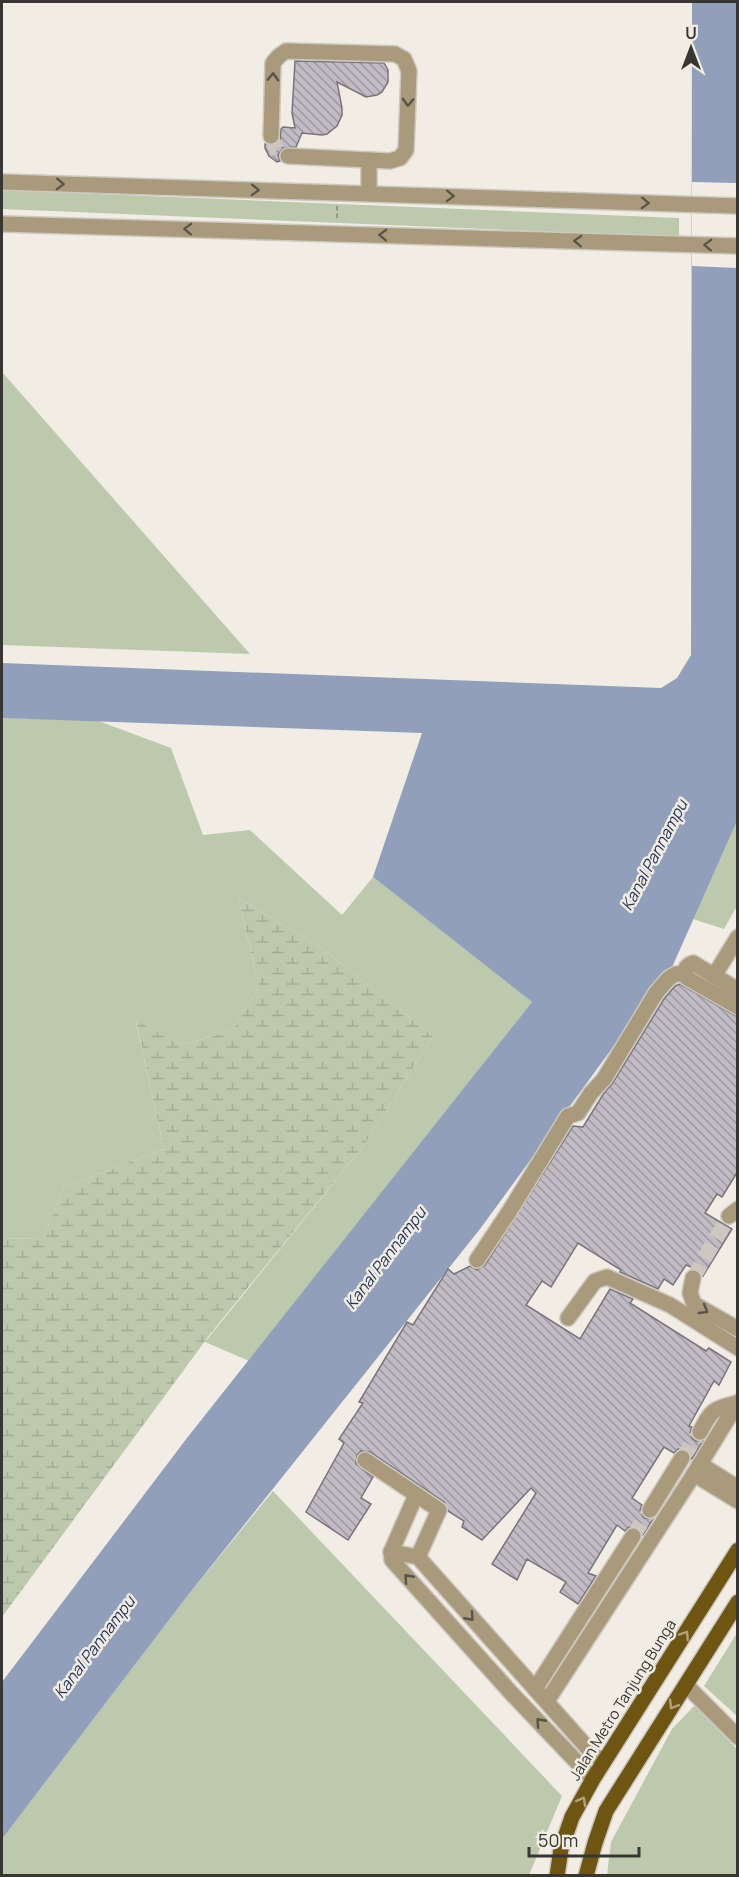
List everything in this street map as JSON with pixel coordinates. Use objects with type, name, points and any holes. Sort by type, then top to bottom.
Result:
[{"type":"main road","name":"Jalan Metro Tanjung Bunga","points":[[557,1875],[561,1849],[572,1817],[593,1779],[738,1550]]},
{"type":"main road","points":[[586,1875],[606,1811],[738,1602]]},
{"type":"street","points":[[271,136],[273,63],[286,51],[395,54],[404,59],[409,70],[406,150],[399,158],[390,161],[288,156]]},
{"type":"street","points":[[369,160],[369,193]]},
{"type":"street","points":[[2,182],[738,206]]},
{"type":"street","points":[[2,224],[738,246]]},
{"type":"street","points":[[714,976],[737,940]]},
{"type":"street","points":[[685,974],[688,965],[693,963],[738,990]]},
{"type":"street","points":[[477,1260],[568,1116],[578,1113],[591,1093],[604,1079],[656,993],[669,978],[676,974],[685,974]]},
{"type":"street","points":[[685,974],[687,978],[738,1007]]},
{"type":"street","points":[[568,1318],[596,1281],[607,1277],[670,1305],[738,1348]]},
{"type":"street","points":[[693,1278],[690,1293],[694,1304],[738,1329]]},
{"type":"street","points":[[700,1432],[711,1411],[737,1403]]},
{"type":"street","points":[[547,1701],[737,1403]]},
{"type":"street","points":[[650,1510],[682,1458]]},
{"type":"street","points":[[365,1460],[439,1510],[418,1557]]},
{"type":"street","points":[[697,1469],[738,1488]]},
{"type":"street","points":[[697,1469],[738,1501]]},
{"type":"street","points":[[416,1495],[391,1552],[392,1560],[593,1779]]},
{"type":"street","points":[[535,1689],[633,1536]]},
{"type":"street","points":[[391,1552],[418,1557],[592,1753],[603,1762]]},
{"type":"street","points":[[686,1684],[738,1737]]},
{"type":"path","points":[[337,192],[337,234]]},
{"type":"green space","points":[[2,190],[679,218],[679,237],[2,209]]},
{"type":"green space","points":[[2,372],[250,654],[2,645]]},
{"type":"green space","points":[[2,718],[96,720],[171,748],[203,835],[250,830],[342,915],[373,877],[532,1002],[249,1361],[205,1342],[365,1144],[433,1036],[316,944],[238,898],[259,986],[233,1030],[182,1045],[136,1022],[164,1149],[64,1187],[43,1238],[2,1239]]},
{"type":"green space","points":[[737,821],[737,906],[724,929],[693,919]]},
{"type":"green space","points":[[238,898],[316,944],[433,1036],[365,1144],[211,1333],[2,1617],[2,1239],[43,1238],[64,1187],[164,1149],[136,1021],[182,1045],[233,1030],[259,986]]},
{"type":"green space","points":[[273,1491],[562,1796],[529,1875],[2,1875],[2,1839],[185,1599]]},
{"type":"green space","points":[[737,1633],[737,1716],[704,1686]]},
{"type":"green space","points":[[695,1705],[737,1749],[737,1875],[607,1875],[611,1842],[672,1729]]},
{"type":"water","name":"Kanal Pannampu","points":[[692,2],[737,2],[737,821],[673,965],[480,1229],[185,1599],[2,1839],[2,1682],[187,1438],[532,1002],[373,877],[422,733],[2,718],[2,663],[661,688],[677,678],[691,655]]},
{"type":"pier","points":[[692,182],[737,183],[737,268],[692,266]]},
{"type":"building","points":[[295,61],[384,63],[388,70],[388,82],[382,92],[366,97],[337,82],[342,115],[337,126],[322,135],[302,133],[296,147],[283,148],[278,155],[280,161],[277,162],[269,156],[265,144],[270,146],[280,141],[283,127],[295,128],[292,113]]},
{"type":"building","points":[[680,984],[738,1017],[738,1171],[722,1197],[717,1194],[705,1213],[732,1229],[703,1276],[699,1270],[686,1265],[673,1285],[664,1279],[658,1289],[620,1272],[621,1270],[578,1243],[551,1287],[542,1281],[526,1305],[580,1339],[610,1289],[633,1299],[630,1303],[706,1351],[709,1348],[731,1362],[719,1385],[714,1381],[689,1426],[692,1427],[690,1433],[692,1438],[696,1441],[703,1441],[692,1459],[687,1449],[678,1449],[674,1453],[664,1447],[632,1498],[642,1505],[640,1510],[644,1518],[653,1519],[643,1535],[638,1528],[629,1527],[625,1531],[617,1525],[588,1573],[596,1576],[578,1604],[560,1592],[566,1582],[527,1559],[517,1580],[492,1564],[536,1493],[531,1488],[482,1540],[462,1527],[464,1521],[448,1511],[444,1502],[370,1452],[361,1451],[357,1455],[356,1464],[373,1477],[361,1498],[371,1504],[348,1540],[306,1512],[344,1443],[339,1439],[363,1403],[359,1402],[407,1322],[413,1325],[448,1269],[454,1274],[470,1266],[477,1270],[485,1265],[573,1126],[583,1127],[664,999],[675,986]]},
{"type":"tunnel","points":[[271,136],[276,149],[288,156]]},
{"type":"tunnel","points":[[693,1278],[729,1216]]},
{"type":"tunnel","points":[[682,1458],[700,1432]]},
{"type":"tunnel","points":[[633,1536],[650,1510]]}]
